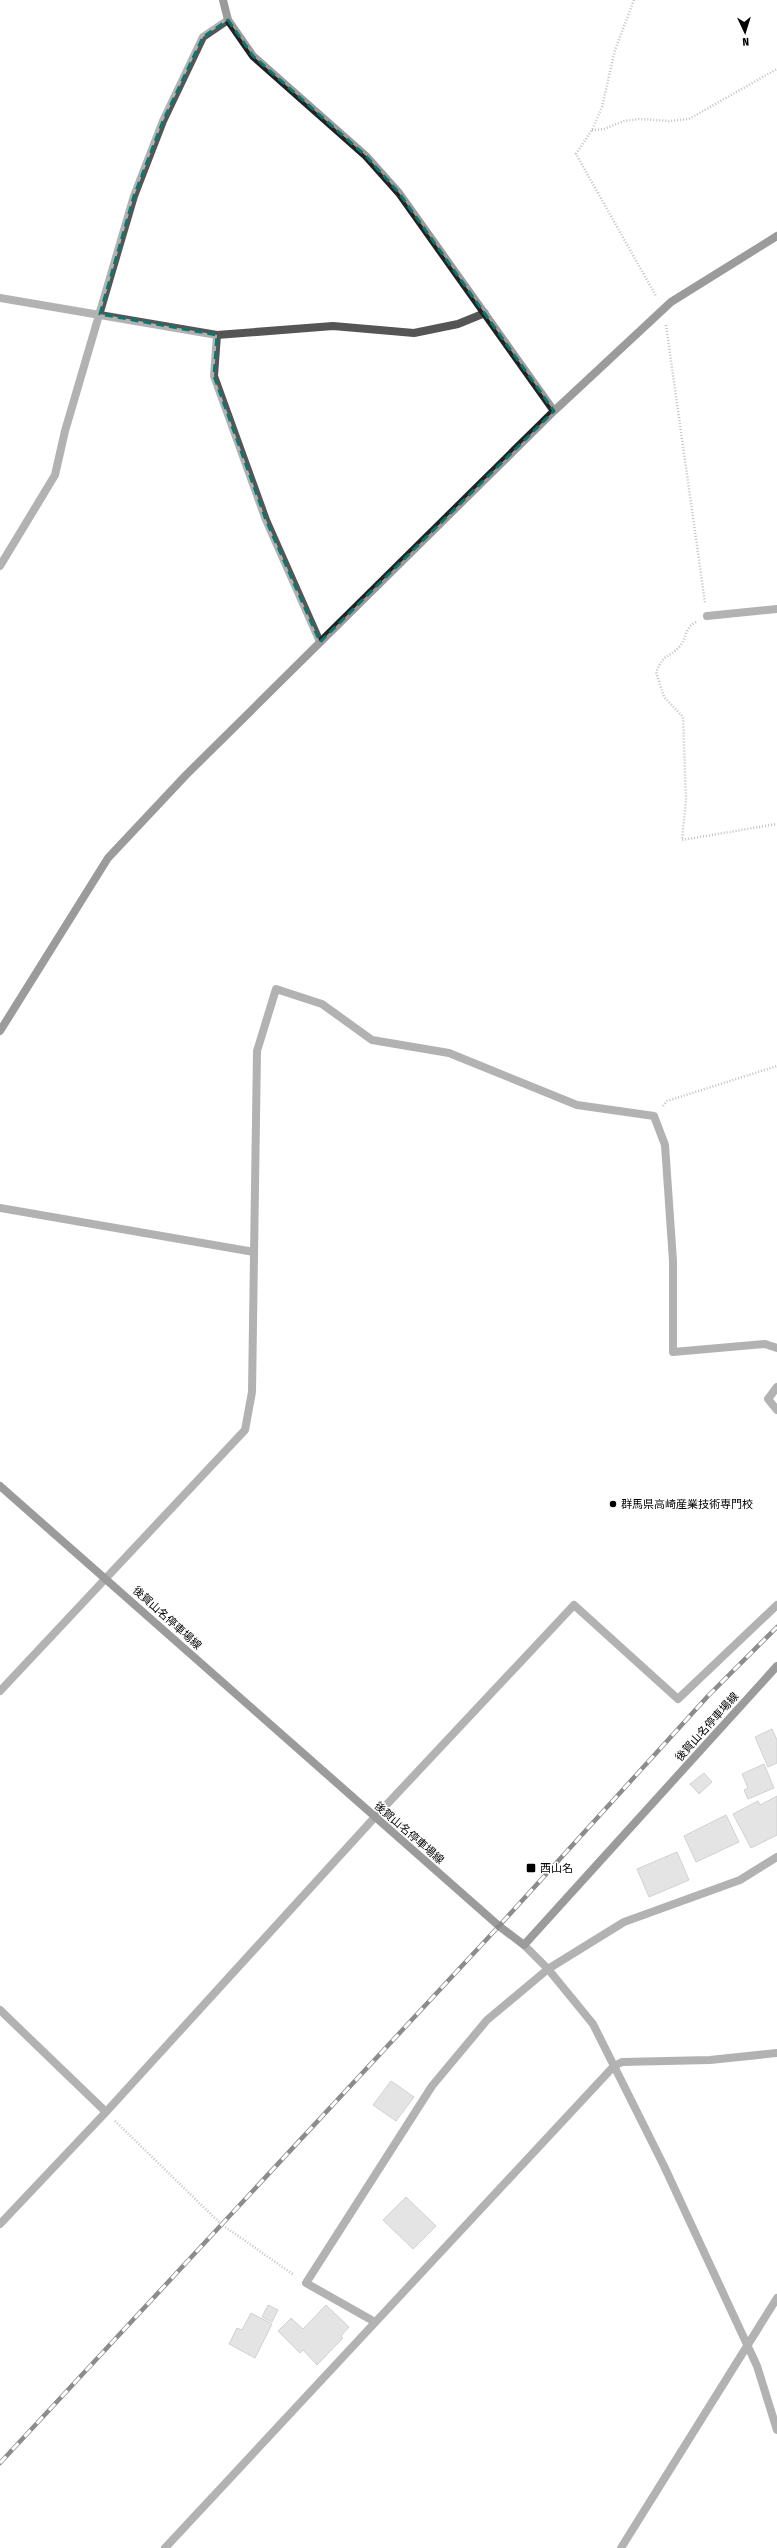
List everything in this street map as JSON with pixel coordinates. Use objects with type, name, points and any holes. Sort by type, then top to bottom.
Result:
[{"type":"street","points":[[223,0],[228,20],[253,56],[366,156],[399,193],[554,411]]},
{"type":"street","points":[[0,566],[55,475],[65,431],[134,196],[163,121],[203,37],[228,20]]},
{"type":"street","points":[[0,1031],[108,858],[186,775],[554,411],[663,309],[671,302],[777,236]]},
{"type":"street","points":[[0,298],[217,335],[333,326],[414,333],[458,324],[485,313]]},
{"type":"street","points":[[217,335],[214,376],[266,520],[320,642]]},
{"type":"street","points":[[707,616],[777,609]]},
{"type":"street","points":[[0,1691],[105,1577],[245,1430],[252,1392],[257,1051],[276,989],[322,1004],[372,1040],[449,1053],[577,1105],[654,1116],[665,1145],[673,1262],[673,1352],[765,1344],[777,1348]]},
{"type":"street","points":[[0,1208],[254,1252]]},
{"type":"street","points":[[777,1387],[768,1399],[777,1410]]},
{"type":"street","name":"後賀山名停車場線","points":[[0,1486],[105,1577],[498,1926],[524,1945],[777,1666]]},
{"type":"street","points":[[0,2224],[106,2112],[375,1817],[574,1605],[678,1699],[777,1605]]},
{"type":"street","points":[[375,2322],[306,2283],[432,2086],[487,2020],[548,1969],[624,1922],[740,1880],[777,1857]]},
{"type":"street","points":[[524,1945],[548,1969],[593,2024],[668,2173],[757,2366],[777,2430]]},
{"type":"street","points":[[0,2010],[106,2112]]},
{"type":"street","points":[[165,2548],[614,2066],[622,2062],[710,2060],[777,2053]]},
{"type":"street","points":[[620,2548],[777,2298]]},
{"type":"path","points":[[634,0],[615,50],[602,107],[592,130],[576,154],[663,309],[707,616],[688,626],[680,647],[662,658],[656,672],[664,697],[683,718],[686,800],[682,840],[777,824]]},
{"type":"path","points":[[592,130],[604,129],[624,121],[639,119],[669,121],[689,119],[777,68]]},
{"type":"path","points":[[654,1116],[667,1101],[777,1066]]},
{"type":"path","points":[[106,2112],[221,2224],[306,2283]]},
{"type":"highlighted area","points":[[228,20],[253,56],[366,156],[399,193],[554,411],[320,642],[266,520],[214,376],[217,335],[100,314],[134,196],[163,121],[203,37]]},
{"type":"building","points":[[772,1729],[777,1740],[777,1763],[768,1767],[755,1737]]},
{"type":"building","points":[[764,1764],[774,1788],[748,1799],[744,1790],[748,1788],[742,1774]]},
{"type":"building","points":[[704,1773],[712,1782],[699,1794],[690,1784]]},
{"type":"building","points":[[777,1796],[777,1835],[751,1848],[733,1814],[758,1801],[760,1805]]},
{"type":"building","points":[[726,1815],[739,1842],[696,1862],[684,1836]]},
{"type":"building","points":[[677,1852],[689,1880],[649,1897],[637,1869]]},
{"type":"building","points":[[391,2081],[414,2097],[396,2121],[373,2105]]},
{"type":"building","points":[[406,2197],[436,2226],[413,2249],[383,2220]]},
{"type":"building","points":[[268,2305],[278,2310],[272,2322],[262,2317]]},
{"type":"building","points":[[326,2305],[349,2327],[341,2336],[343,2338],[317,2365],[303,2350],[300,2353],[278,2331],[291,2318],[303,2329]]},
{"type":"building","points":[[251,2313],[272,2324],[255,2358],[229,2344],[237,2328],[242,2330]]},
{"type":"railway","points":[[0,2463],[499,1926],[708,1696],[777,1627]]},
{"type":"place","name":"群馬県高崎産業技術専門校","points":[[613,1504]]},
{"type":"place","name":"西山名","points":[[531,1868]]}]
